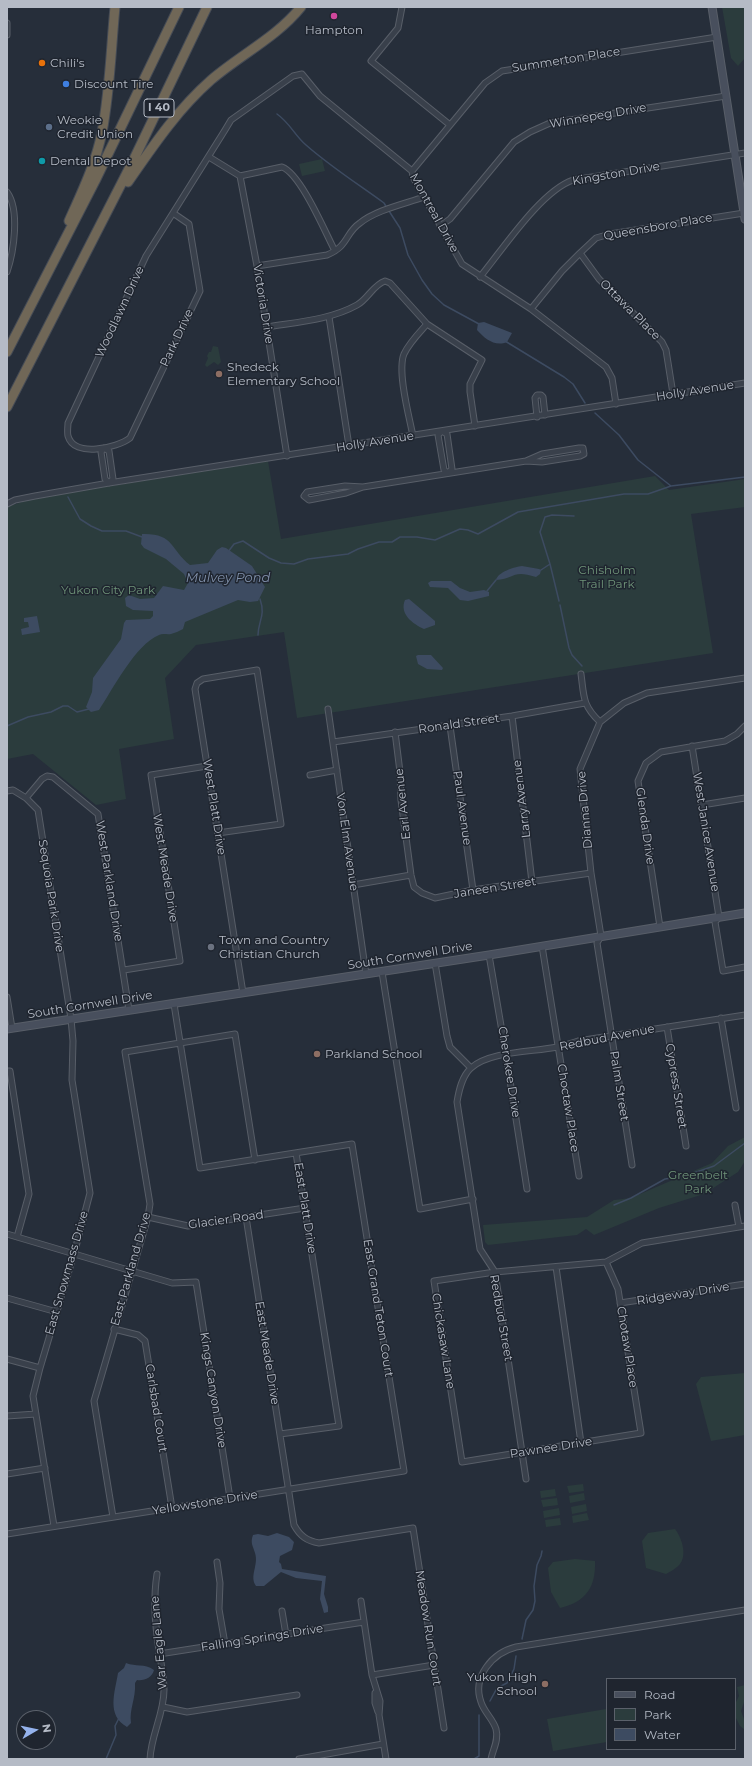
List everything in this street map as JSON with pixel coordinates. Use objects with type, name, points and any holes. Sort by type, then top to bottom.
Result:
[{"type":"highway","points":[[27,315],[88,178],[102,133],[106,108],[115,7]]},
{"type":"highway","name":"I 40","points":[[7,352],[119,135],[179,7]]},
{"type":"highway","name":"I 40","points":[[7,407],[109,209],[207,7]]},
{"type":"highway","points":[[109,209],[159,137],[193,96],[233,62],[283,25],[301,7]]},
{"type":"main road","points":[[712,7],[736,155],[744,216]]},
{"type":"main road","name":"South Cornwell Drive","points":[[10,1029],[382,972],[745,913]]},
{"type":"street","points":[[402,7],[398,28],[371,61],[450,125]]},
{"type":"street","points":[[7,23],[7,35]]},
{"type":"street","name":"Summerton Place","points":[[412,171],[485,83],[502,71],[717,37]]},
{"type":"street","name":"Montreal Drive","points":[[209,157],[231,120],[293,76],[302,74],[320,96],[412,171],[413,177],[462,264],[531,309],[606,367],[612,378],[616,404]]},
{"type":"street","name":"Winnepeg Drive","points":[[440,226],[450,219],[514,142],[530,132],[550,123],[726,96]]},
{"type":"street","name":"Kingston Drive","points":[[480,277],[540,203],[564,183],[573,180],[745,154]]},
{"type":"street","points":[[209,157],[240,176],[282,167],[288,169],[309,198],[335,251]]},
{"type":"street","name":"Woodlawn Drive","points":[[104,448],[83,450],[74,445],[68,436],[68,423],[146,256],[209,157]]},
{"type":"street","name":"Victoria Drive","points":[[240,176],[257,266],[287,456]]},
{"type":"street","points":[[7,192],[14,206],[13,249],[7,272]]},
{"type":"street","points":[[257,266],[327,255],[344,245],[358,224],[368,217],[424,197]]},
{"type":"street","name":"Park Drive","points":[[104,448],[123,444],[130,438],[200,291],[189,224],[173,214]]},
{"type":"street","name":"Queensboro Place","points":[[531,309],[562,271],[596,238],[610,234],[744,216]]},
{"type":"street","name":"Ottawa Place","points":[[580,253],[599,279],[662,342],[666,350],[673,394]]},
{"type":"street","points":[[267,327],[329,317],[364,301],[379,283],[385,281],[390,283],[427,324],[482,360],[470,384],[475,426]]},
{"type":"street","points":[[329,317],[349,446]]},
{"type":"street","points":[[413,436],[402,372],[402,361],[410,345],[427,324]]},
{"type":"street","name":"Holly Avenue","points":[[7,504],[15,500],[109,483],[538,417],[745,383]]},
{"type":"street","points":[[538,417],[535,398],[537,395],[541,395],[543,397],[545,415]]},
{"type":"street","points":[[442,431],[447,434],[452,469],[448,473],[444,470],[438,435],[442,431]]},
{"type":"street","points":[[104,448],[109,451],[113,479],[109,483],[105,479],[101,452],[104,448]]},
{"type":"street","points":[[363,487],[345,486],[322,489],[307,492],[304,496],[309,500],[346,493],[363,487],[526,461],[542,462],[580,456],[584,454],[584,452],[583,448],[580,448],[542,454],[526,461]]},
{"type":"street","name":"West Platt Drive","points":[[218,833],[281,824],[257,670],[203,679],[197,683],[195,689],[243,993]]},
{"type":"street","points":[[581,674],[585,703],[589,712],[600,722]]},
{"type":"street","name":"Dianna Drive","points":[[601,936],[580,768],[600,722],[624,703],[647,693],[745,678]]},
{"type":"street","name":"Ronald Street","points":[[333,742],[395,732],[450,726],[585,703]]},
{"type":"street","name":"Von Elm Avenue","points":[[328,709],[366,974]]},
{"type":"street","name":"Larry Avenue","points":[[512,716],[532,882]]},
{"type":"street","name":"Paul Avenue","points":[[450,726],[474,890]]},
{"type":"street","name":"Glenda Drive","points":[[660,927],[638,781],[646,763],[661,752],[726,741],[737,734],[745,726]]},
{"type":"street","name":"Earl Avenue","points":[[395,732],[400,772],[401,800],[411,875]]},
{"type":"street","name":"West Janice Avenue","points":[[692,746],[719,917],[715,922],[723,971],[745,967]]},
{"type":"street","name":"West Meade Drive","points":[[124,970],[180,961],[151,775],[207,766]]},
{"type":"street","points":[[310,775],[337,770]]},
{"type":"street","name":"West Parkland Drive","points":[[26,798],[42,779],[47,776],[53,777],[98,814],[124,970]]},
{"type":"street","name":"Sequoia Park Drive","points":[[7,791],[13,790],[26,798],[38,810],[71,1019]]},
{"type":"street","points":[[702,805],[745,798]]},
{"type":"street","name":"Janeen Street","points":[[411,875],[414,886],[422,893],[435,898],[474,890],[592,873]]},
{"type":"street","points":[[353,884],[411,875]]},
{"type":"street","name":"Palm Street","points":[[601,936],[597,943],[632,1165]]},
{"type":"street","name":"Choctaw Place","points":[[542,946],[579,1176]]},
{"type":"street","name":"Cherokee Drive","points":[[489,955],[527,1189]]},
{"type":"street","points":[[435,963],[448,1042],[450,1047],[457,1055],[471,1068]]},
{"type":"street","points":[[124,970],[129,1010]]},
{"type":"street","points":[[382,972],[420,1209],[473,1199]]},
{"type":"street","points":[[7,997],[10,1029]]},
{"type":"street","points":[[174,1004],[180,1043],[235,1034],[255,1160]]},
{"type":"street","name":"Redbud Avenue","points":[[471,1068],[488,1058],[558,1047],[578,1041],[745,1015]]},
{"type":"street","points":[[721,1018],[736,1108]]},
{"type":"street","name":"East Snowmass Drive","points":[[54,1526],[33,1396],[90,1193],[72,1080],[74,1041],[71,1019]]},
{"type":"street","name":"Cypress Street","points":[[667,1027],[686,1146]]},
{"type":"street","name":"East Platt Drive","points":[[180,1043],[200,1168],[296,1153],[339,1426],[280,1434]]},
{"type":"street","name":"East Parkland Drive","points":[[112,1517],[94,1401],[148,1217],[150,1204],[125,1052],[180,1043]]},
{"type":"street","name":"Redbud Street","points":[[471,1068],[459,1091],[457,1102],[480,1248],[495,1272],[526,1479]]},
{"type":"street","points":[[7,1071],[10,1071],[29,1194],[17,1237]]},
{"type":"street","name":"East Grand Teton Court","points":[[296,1153],[352,1144],[404,1471]]},
{"type":"street","points":[[735,1205],[739,1226]]},
{"type":"street","name":"Glacier Road","points":[[148,1217],[188,1226],[305,1208]]},
{"type":"street","name":"East Meade Drive","points":[[246,1217],[294,1525],[300,1534],[310,1541],[320,1543],[413,1528]]},
{"type":"street","points":[[495,1272],[606,1262],[642,1243],[745,1226]]},
{"type":"street","points":[[7,1234],[131,1272]]},
{"type":"street","name":"Chotaw Place","points":[[606,1262],[618,1289],[641,1434]]},
{"type":"street","points":[[556,1267],[581,1443]]},
{"type":"street","name":"Kings Canyon Drive","points":[[131,1272],[172,1283],[196,1282],[230,1498]]},
{"type":"street","name":"Chickasaw Lane","points":[[462,1462],[434,1281],[495,1272]]},
{"type":"street","name":"Ridgeway Drive","points":[[620,1304],[745,1284]]},
{"type":"street","points":[[7,1298],[57,1312]]},
{"type":"street","name":"Carlsbad Court","points":[[114,1329],[138,1335],[145,1341],[172,1508]]},
{"type":"street","points":[[7,1359],[40,1368]]},
{"type":"street","points":[[7,1416],[36,1414]]},
{"type":"street","name":"Pawnee Drive","points":[[462,1462],[641,1434]]},
{"type":"street","points":[[7,1474],[45,1468]]},
{"type":"street","name":"Yellowstone Drive","points":[[7,1534],[404,1471]]},
{"type":"street","name":"Meadow Run Court","points":[[413,1528],[444,1728]]},
{"type":"street","points":[[217,1562],[220,1582],[220,1609],[225,1644]]},
{"type":"street","name":"War Eagle Lane","points":[[150,1759],[153,1737],[163,1707],[164,1689],[154,1607],[154,1589],[157,1574]]},
{"type":"street","points":[[361,1601],[372,1675],[375,1689],[380,1701],[379,1715],[386,1759]]},
{"type":"street","points":[[491,1759],[496,1741],[496,1730],[483,1707],[479,1688],[485,1668],[500,1653],[516,1647],[745,1610]]},
{"type":"street","points":[[282,1611],[286,1635]]},
{"type":"street","name":"Falling Springs Drive","points":[[159,1654],[364,1622]]},
{"type":"street","points":[[372,1675],[434,1665]]},
{"type":"street","points":[[163,1707],[187,1712],[297,1695]]},
{"type":"street","points":[[299,1759],[383,1744]]},
{"type":"green space","points":[[722,7],[745,7],[745,58],[738,66],[731,58]]},
{"type":"green space","points":[[322,159],[325,171],[302,176],[299,164]]},
{"type":"green space","points":[[213,346],[218,347],[221,362],[218,365],[214,362],[207,367],[205,365],[208,358],[207,356],[209,352],[211,352]]},
{"type":"green space","points":[[268,461],[281,539],[655,476],[669,490],[745,479],[745,507],[691,514],[713,653],[297,718],[284,632],[196,645],[165,678],[174,739],[119,749],[126,799],[96,805],[33,754],[7,759],[7,507],[34,498]]},
{"type":"green space","name":"Greenbelt Park","points":[[745,1137],[745,1161],[738,1172],[704,1194],[659,1208],[594,1235],[586,1229],[577,1235],[488,1245],[485,1242],[483,1225],[587,1217],[614,1200],[631,1198],[712,1163],[728,1146]]},
{"type":"green space","points":[[745,1373],[745,1435],[711,1441],[696,1384],[701,1377]]},
{"type":"green space","points":[[583,1484],[584,1491],[569,1493],[567,1486]]},
{"type":"green space","points":[[555,1489],[556,1496],[541,1498],[540,1491]]},
{"type":"green space","points":[[584,1493],[585,1500],[570,1503],[569,1496]]},
{"type":"green space","points":[[557,1498],[558,1505],[543,1507],[541,1500]]},
{"type":"green space","points":[[586,1504],[587,1511],[572,1514],[571,1507]]},
{"type":"green space","points":[[559,1508],[560,1515],[544,1518],[543,1511]]},
{"type":"green space","points":[[587,1513],[589,1520],[573,1523],[572,1516]]},
{"type":"green space","points":[[560,1518],[561,1525],[546,1527],[545,1520]]},
{"type":"green space","points":[[675,1529],[680,1537],[683,1548],[683,1559],[681,1563],[666,1574],[646,1568],[642,1541],[648,1533]]},
{"type":"green space","points":[[575,1559],[595,1561],[594,1578],[588,1592],[583,1597],[577,1602],[560,1608],[551,1592],[548,1568],[553,1562]]},
{"type":"green space","points":[[745,1685],[745,1699],[741,1711],[745,1722],[745,1730],[740,1726],[736,1718],[736,1702],[739,1696],[737,1687]]},
{"type":"green space","points":[[606,1709],[606,1742],[553,1751],[547,1719]]},
{"type":"water","points":[[484,322],[512,333],[507,342],[498,344],[494,343],[483,336],[477,330],[478,323]]},
{"type":"water","name":"Mulvey Pond","points":[[142,534],[152,534],[166,539],[190,565],[208,563],[217,550],[222,547],[226,548],[252,566],[265,587],[258,601],[250,602],[238,600],[185,622],[183,629],[171,634],[160,634],[150,640],[141,648],[125,668],[99,710],[91,712],[86,707],[92,692],[93,678],[121,639],[124,623],[126,620],[150,619],[153,616],[153,611],[133,610],[126,606],[125,598],[129,595],[140,599],[154,598],[163,586],[184,590],[188,583],[184,574],[166,559],[144,548],[141,544]]},
{"type":"water","points":[[522,566],[539,569],[541,570],[540,574],[536,577],[518,574],[496,580],[497,577],[503,572]]},
{"type":"water","points":[[431,581],[451,581],[460,588],[470,592],[484,590],[489,592],[489,596],[468,601],[460,600],[448,588],[430,587],[428,583]]},
{"type":"water","points":[[409,599],[435,621],[435,625],[424,629],[408,618],[405,614],[404,605],[405,600]]},
{"type":"water","points":[[37,616],[40,632],[22,635],[21,629],[29,627],[28,622],[24,622],[24,618]]},
{"type":"water","points":[[431,655],[443,668],[442,670],[427,669],[418,664],[416,656]]},
{"type":"water","points":[[277,1533],[289,1537],[294,1542],[292,1550],[280,1556],[279,1562],[282,1569],[326,1576],[324,1594],[328,1612],[324,1613],[320,1599],[322,1581],[296,1578],[281,1572],[264,1586],[256,1586],[253,1578],[256,1557],[252,1542],[253,1535],[258,1534],[268,1536]]},
{"type":"water","points":[[126,1663],[147,1667],[154,1670],[150,1677],[137,1680],[135,1683],[131,1723],[127,1727],[120,1722],[114,1710],[114,1695],[118,1673],[124,1668]]},
{"type":"waterway","points":[[277,114],[315,153],[384,203],[387,208]]},
{"type":"waterway","points":[[389,211],[400,228],[408,255],[432,294],[444,305],[479,324]]},
{"type":"waterway","points":[[505,341],[564,377],[573,384],[585,403]]},
{"type":"waterway","points":[[595,413],[619,435],[638,460],[671,486]]},
{"type":"waterway","points":[[228,552],[234,544],[243,541],[269,558],[281,563],[294,564],[308,559],[348,554],[379,542],[392,542],[400,537],[417,537],[435,540],[460,529],[478,534],[518,512],[624,494],[648,494],[671,486],[745,477]]},
{"type":"waterway","points":[[68,497],[80,519],[91,526],[102,531],[126,531],[142,537]]},
{"type":"waterway","points":[[559,601],[540,532],[545,517],[552,515],[574,516]]},
{"type":"waterway","points":[[541,570],[550,564]]},
{"type":"waterway","points":[[487,591],[496,580]]},
{"type":"waterway","points":[[258,635],[262,614],[260,599]]},
{"type":"waterway","points":[[560,605],[569,648],[572,655],[582,666]]},
{"type":"waterway","points":[[7,726],[28,717],[51,712],[63,706],[68,706],[77,712],[89,709]]},
{"type":"waterway","points":[[614,1205],[631,1198],[665,1179],[685,1176],[714,1166],[745,1143]]},
{"type":"waterway","points":[[522,1639],[526,1620],[533,1610],[537,1565],[542,1551]]},
{"type":"waterway","points":[[490,1701],[497,1688],[507,1683],[514,1669],[516,1656]]},
{"type":"waterway","points":[[474,1759],[479,1756],[479,1715]]},
{"type":"waterway","points":[[106,1759],[116,1735],[115,1726],[119,1718]]},
{"type":"place","name":"Hampton","points":[[334,16]]},
{"type":"place","name":"Chili's","points":[[42,63]]},
{"type":"place","name":"Discount Tire","points":[[66,84]]},
{"type":"place","name":"Weokie Credit Union","points":[[49,127]]},
{"type":"place","name":"Dental Depot","points":[[42,161]]},
{"type":"place","name":"Shedeck Elementary School","points":[[219,374]]},
{"type":"place","name":"Town and Country Christian Church","points":[[211,947]]},
{"type":"place","name":"Parkland School","points":[[317,1054]]},
{"type":"place","name":"Yukon High School","points":[[545,1684]]},
{"type":"park label","name":"Chisholm Trail Park","points":[[607,577]]},
{"type":"park label","name":"Yukon City Park","points":[[108,590]]}]
